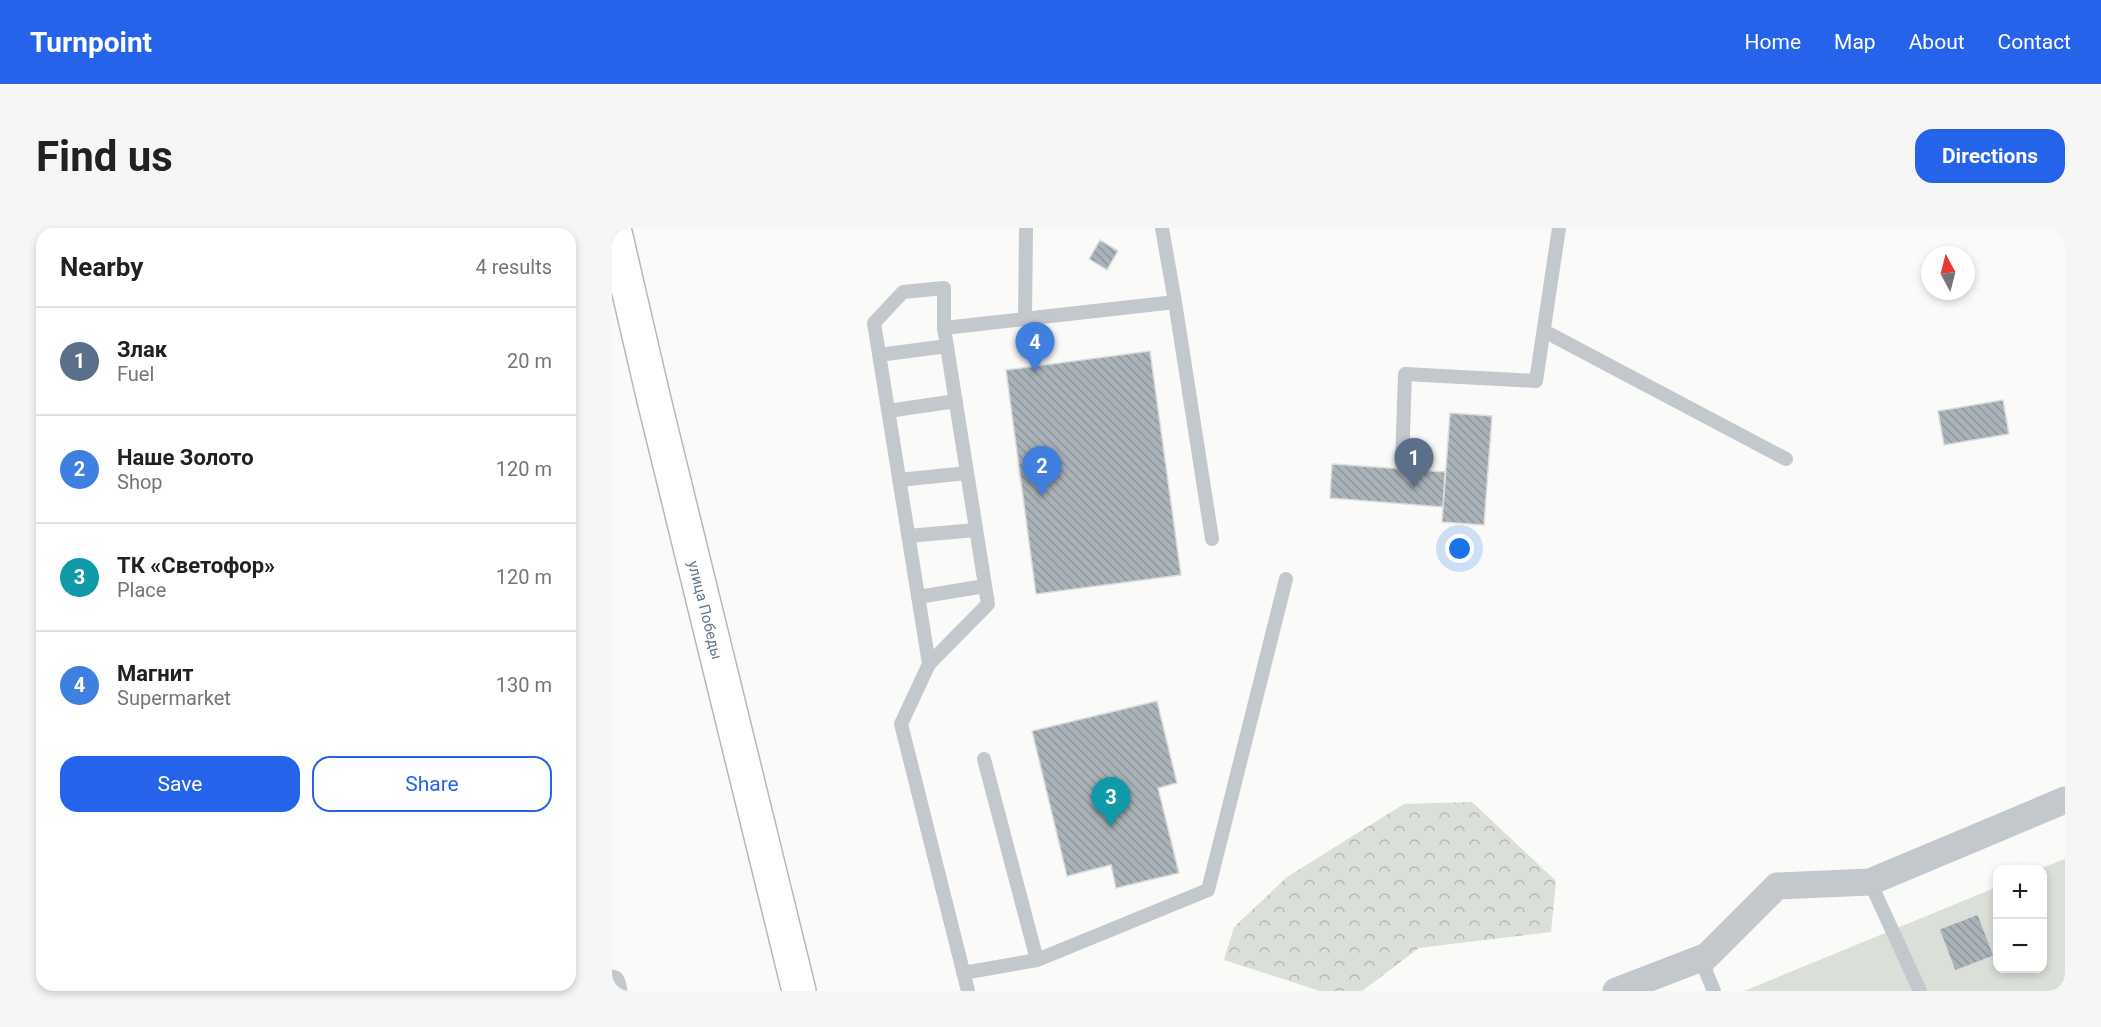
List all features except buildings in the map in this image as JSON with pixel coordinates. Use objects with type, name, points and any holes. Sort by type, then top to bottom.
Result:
[{"type":"highway","name":"улица Победы","points":[[614,228],[799,991]]},
{"type":"street","points":[[1616,991],[1707,956],[1777,886],[1870,882],[2065,800]]},
{"type":"street","points":[[612,983],[614,991]]},
{"type":"lane","points":[[1025,319],[1026,228]]},
{"type":"lane","points":[[1162,228],[1212,539]]},
{"type":"lane","points":[[1402,463],[1405,375],[1536,381],[1558,228]]},
{"type":"lane","points":[[929,664],[874,323],[903,292],[944,288],[944,328],[988,604],[929,664],[901,724],[968,991]]},
{"type":"lane","points":[[944,328],[1175,303]]},
{"type":"lane","points":[[1544,331],[1786,459]]},
{"type":"lane","points":[[879,355],[947,346]]},
{"type":"lane","points":[[888,411],[956,401]]},
{"type":"lane","points":[[899,480],[967,473]]},
{"type":"lane","points":[[908,537],[976,530]]},
{"type":"lane","points":[[963,973],[1037,960],[1208,890],[1286,579]]},
{"type":"lane","points":[[918,597],[985,586]]},
{"type":"lane","points":[[984,759],[1037,960]]},
{"type":"lane","points":[[1870,882],[1920,991]]},
{"type":"lane","points":[[1707,956],[1706,972],[1714,991]]},
{"type":"green space","points":[[1472,802],[1556,881],[1551,932],[1419,948],[1362,991],[1320,991],[1224,960],[1234,927],[1287,877],[1404,804]]},
{"type":"green space","points":[[2065,859],[2065,991],[1744,991],[1993,889],[1993,973],[2047,973],[2047,866]]},
{"type":"place","name":"Магнит","points":[[1035,372]]},
{"type":"place","name":"Злак","points":[[1414,488]]},
{"type":"place","name":"Наше Золото","points":[[1042,496]]},
{"type":"place","name":"ТК «Светофор»","points":[[1111,827]]}]
